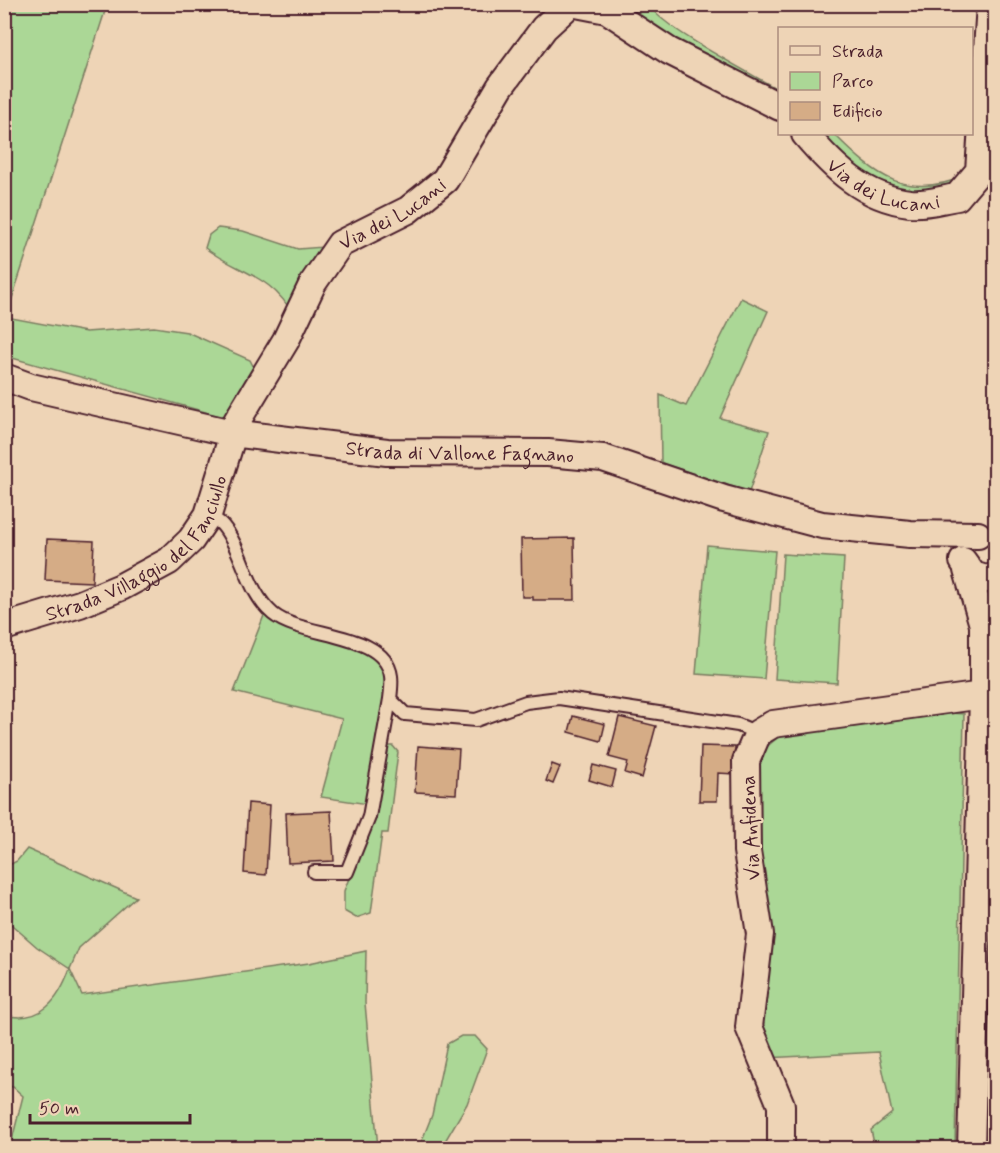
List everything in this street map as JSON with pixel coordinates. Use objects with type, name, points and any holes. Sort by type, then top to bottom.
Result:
[{"type":"street","name":"Via dei Lucani","points":[[232,433],[285,340],[313,283],[340,244],[408,210],[445,180],[500,87],[544,28],[570,4]]},
{"type":"street","points":[[576,4],[607,10],[669,51],[778,106]]},
{"type":"street","name":"Via dei Lucani","points":[[806,135],[827,160],[864,190],[911,204],[957,197],[979,171],[990,4]]},
{"type":"street","name":"Strada di Vallone Fagnano","points":[[4,377],[31,387],[232,433],[387,452],[548,453],[603,458],[724,499],[822,525],[910,534],[987,535]]},
{"type":"street","name":"Strada Villaggio del Fanciullo","points":[[4,627],[80,604],[121,587],[169,561],[191,540],[208,515],[232,433]]},
{"type":"street","name":"Strada di Vallone Fagnano","points":[[910,534],[947,549],[965,567]]},
{"type":"street","points":[[971,1149],[987,888],[983,625],[962,556],[967,543],[987,535]]},
{"type":"street","points":[[965,567],[979,578],[996,576]]},
{"type":"street","points":[[983,625],[996,584]]},
{"type":"street","points":[[758,734],[773,724],[984,694]]},
{"type":"street","name":"Via Anfidena","points":[[758,734],[746,761],[747,851],[760,934],[749,1027],[780,1105],[781,1149]]},
{"type":"lane","points":[[208,515],[223,526],[256,594],[273,614],[292,626],[364,644],[382,658],[391,674],[390,699],[369,817],[347,872],[314,872]]},
{"type":"lane","points":[[390,699],[405,714],[476,720],[526,702],[559,698],[738,724],[758,734]]},
{"type":"green space","points":[[4,5],[107,5],[6,317],[86,332],[154,327],[187,332],[250,360],[260,379],[234,420],[5,356]]},
{"type":"green space","points":[[605,5],[649,5],[657,15],[689,38],[778,89],[778,102]]},
{"type":"green space","points":[[812,135],[835,135],[879,173],[910,185],[927,186],[968,175],[942,196],[874,188]]},
{"type":"green space","points":[[218,228],[243,231],[298,249],[323,247],[294,316],[285,302],[265,283],[205,248],[209,235]]},
{"type":"green space","points":[[741,298],[768,311],[720,418],[769,431],[749,492],[661,463],[660,395],[686,406]]},
{"type":"green space","points":[[707,545],[775,551],[764,679],[696,674]]},
{"type":"green space","points":[[783,554],[844,558],[837,683],[775,679]]},
{"type":"green space","points":[[265,613],[369,651],[383,665],[387,682],[368,804],[321,797],[342,719],[234,692]]},
{"type":"green space","points":[[926,711],[964,714],[955,1148],[875,1148],[871,1130],[892,1113],[879,1052],[766,1058],[755,1029],[749,783],[764,749],[782,734]]},
{"type":"green space","points":[[388,746],[393,746],[398,752],[388,833],[382,833],[371,913],[356,918],[344,911],[344,891],[369,828]]},
{"type":"green space","points":[[995,760],[996,872],[990,875]]},
{"type":"green space","points":[[27,849],[136,897],[79,948],[70,969],[37,947],[5,919],[5,867],[17,861]]},
{"type":"green space","points":[[366,951],[365,1003],[378,1148],[10,1148],[23,1096],[13,1087],[5,1086],[5,1015],[29,1016],[47,1007],[60,991],[70,969],[82,995],[309,963]]},
{"type":"green space","points":[[461,1036],[475,1036],[487,1049],[467,1104],[441,1148],[419,1148],[432,1115],[447,1044]]},
{"type":"building","points":[[990,437],[996,437],[996,458],[988,457]]},
{"type":"building","points":[[574,538],[575,600],[533,600],[533,597],[522,597],[521,539]]},
{"type":"building","points":[[47,539],[94,541],[92,582],[45,580]]},
{"type":"building","points":[[573,716],[605,724],[601,741],[569,732]]},
{"type":"building","points":[[619,717],[656,726],[642,778],[625,773],[628,762],[609,757]]},
{"type":"building","points":[[418,746],[459,749],[456,794],[415,792]]},
{"type":"building","points":[[701,746],[735,747],[735,774],[718,773],[717,801],[699,801]]},
{"type":"building","points":[[552,764],[560,767],[553,784],[546,781]]},
{"type":"building","points":[[593,765],[616,771],[612,787],[589,780]]},
{"type":"building","points":[[248,803],[270,805],[266,875],[244,873]]},
{"type":"building","points":[[331,811],[334,861],[288,863],[286,813]]}]
